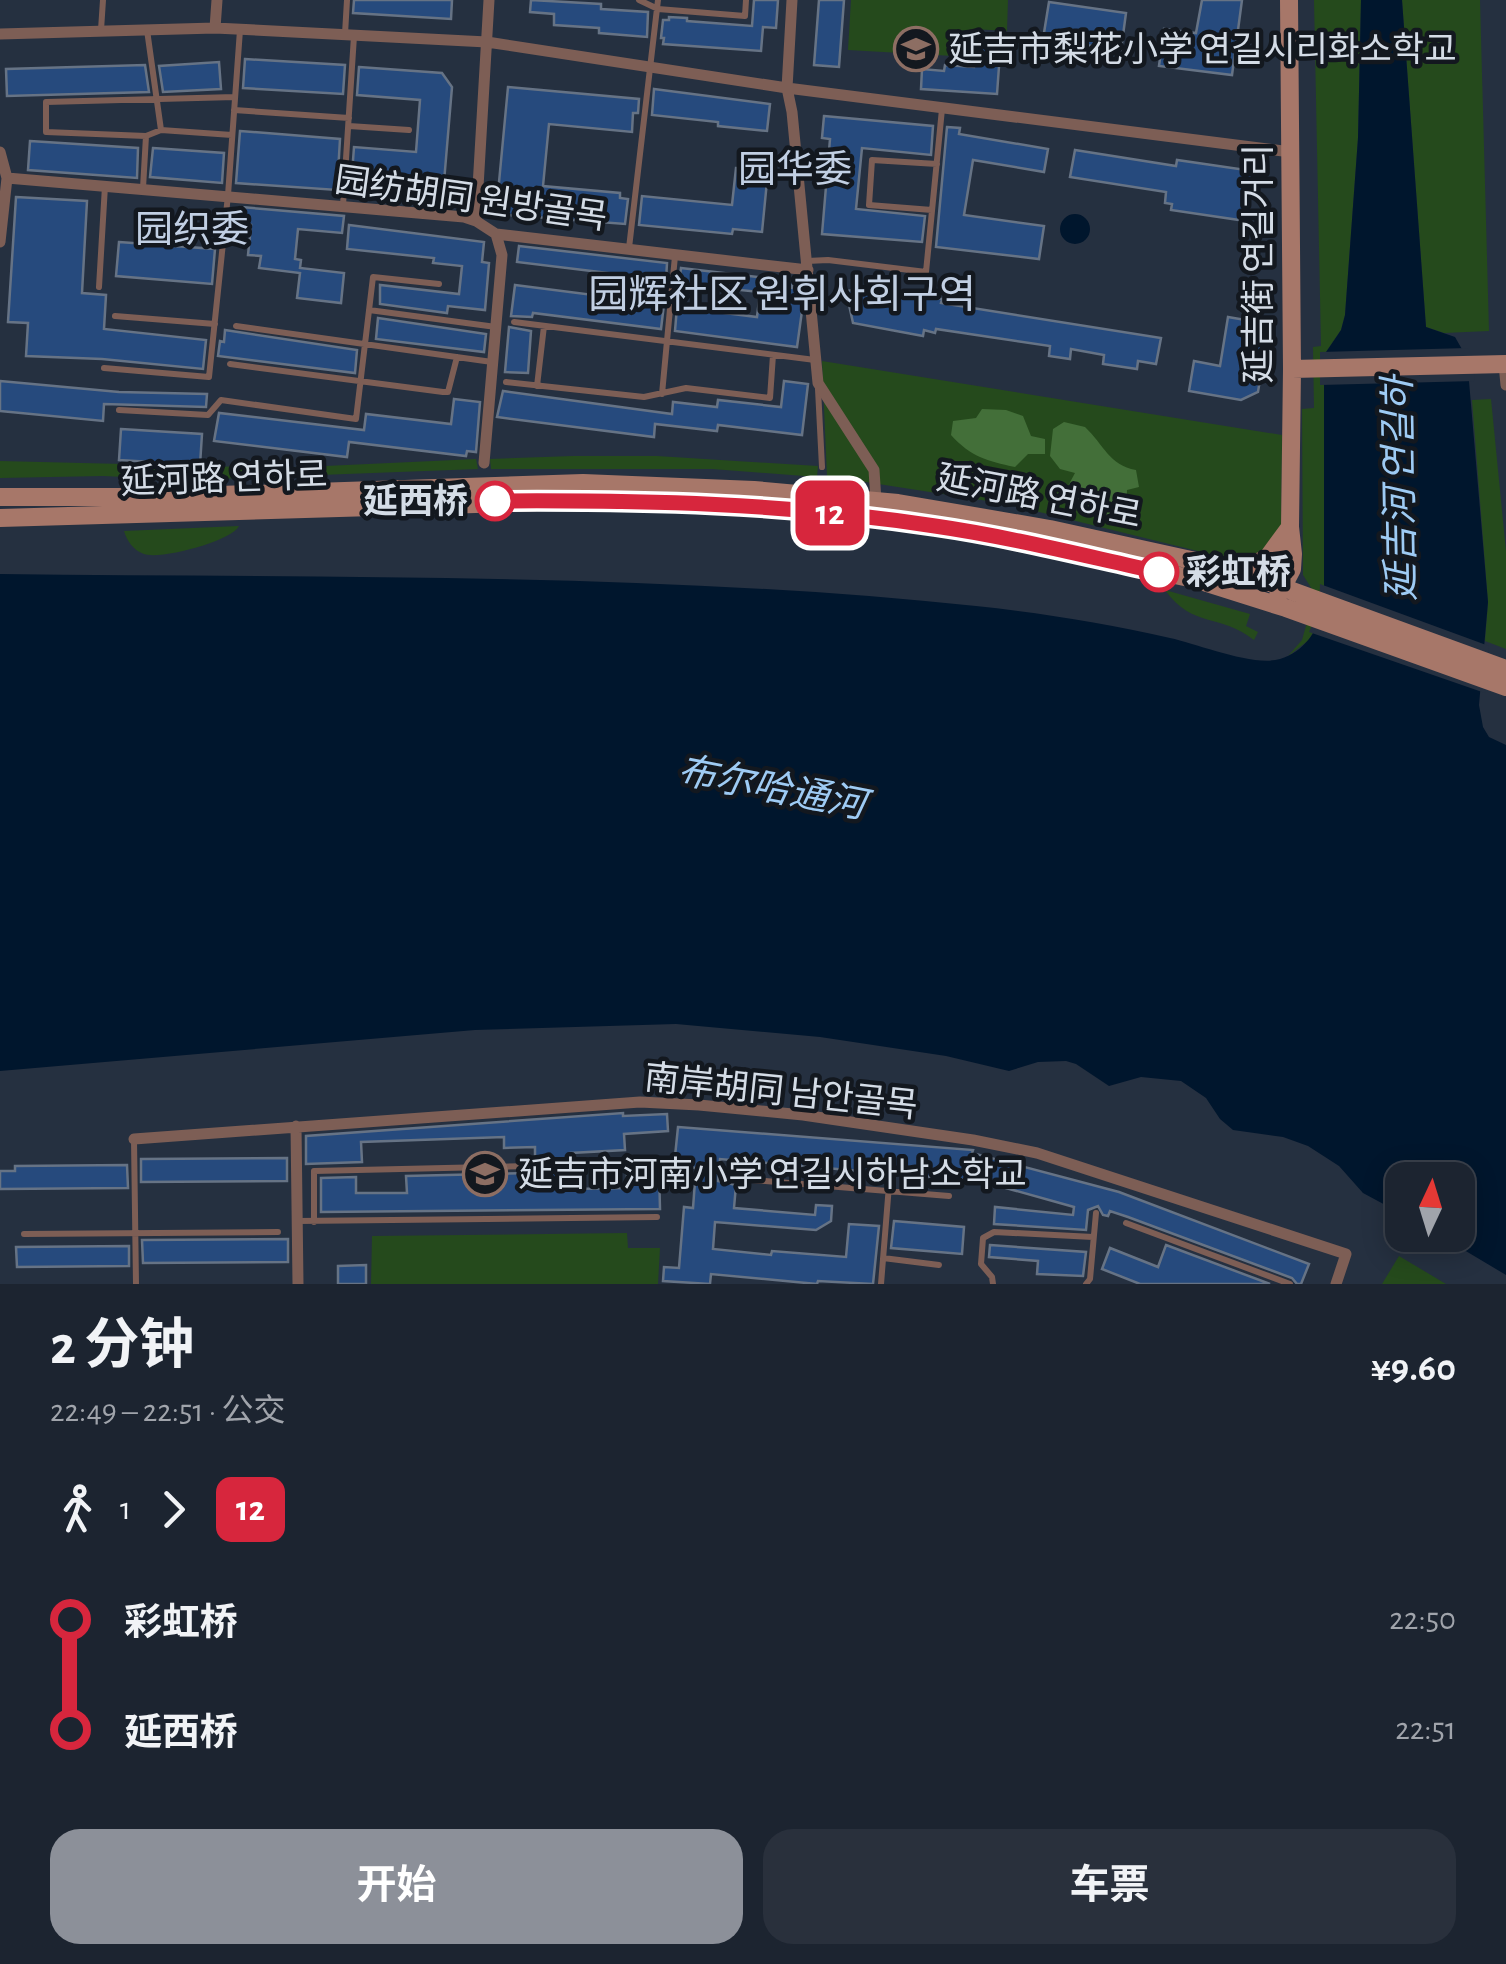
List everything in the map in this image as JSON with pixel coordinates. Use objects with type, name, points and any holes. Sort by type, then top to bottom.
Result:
[{"type":"main road","name":"延吉街 연길거리","points":[[1284,597],[1292,569],[1290,527],[1298,368],[1288,0]]},
{"type":"main road","points":[[1298,368],[1505,364]]},
{"type":"main road","name":"延河路 연하로","points":[[0,498],[160,497],[583,483],[754,490],[876,501],[1050,529],[1240,572],[1284,597],[1506,688]]},
{"type":"main road","name":"延河路 연하로","points":[[0,518],[579,500],[768,506],[969,532],[1284,597],[1506,670]]},
{"type":"main road","points":[[1240,572],[1268,557],[1290,527]]},
{"type":"street","points":[[215,28],[217,0]]},
{"type":"street","points":[[476,221],[490,0]]},
{"type":"street","points":[[792,0],[786,88],[792,112],[818,383],[874,470],[876,501]]},
{"type":"street","points":[[0,34],[215,28],[488,42],[786,88],[1290,152]]},
{"type":"street","points":[[0,152],[6,178],[0,242]]},
{"type":"street","name":"园纺胡同 원방골목","points":[[6,178],[343,205],[476,221],[496,234],[807,266]]},
{"type":"street","points":[[484,463],[502,255],[496,234]]},
{"type":"street","points":[[1505,364],[1506,385]]},
{"type":"street","name":"南岸胡同 남안골목","points":[[134,1139],[640,1102],[803,1115],[1038,1153],[1346,1254],[1336,1284]]},
{"type":"street","points":[[296,1126],[298,1284]]},
{"type":"lane","points":[[101,31],[102,0]]},
{"type":"lane","points":[[343,205],[349,122],[347,0]]},
{"type":"lane","points":[[639,0],[745,16],[746,0]]},
{"type":"lane","points":[[629,249],[658,4]]},
{"type":"lane","points":[[104,368],[209,377],[240,29]]},
{"type":"lane","points":[[147,30],[161,130]]},
{"type":"lane","points":[[232,135],[161,130],[146,136],[46,132],[46,102],[235,97]]},
{"type":"lane","points":[[807,266],[828,260],[926,272],[942,108]]},
{"type":"lane","points":[[234,110],[409,130]]},
{"type":"lane","points":[[143,188],[146,136]]},
{"type":"lane","points":[[932,210],[869,205],[872,160],[936,164]]},
{"type":"lane","points":[[99,286],[105,185]]},
{"type":"lane","points":[[662,394],[676,254]]},
{"type":"lane","points":[[119,410],[208,415],[222,400],[356,420],[373,276],[439,284]]},
{"type":"lane","points":[[369,310],[497,328]]},
{"type":"lane","points":[[115,316],[215,324]]},
{"type":"lane","points":[[514,322],[816,360]]},
{"type":"lane","points":[[236,326],[494,362]]},
{"type":"lane","points":[[538,386],[544,326]]},
{"type":"lane","points":[[506,382],[644,397],[686,388],[770,398],[773,354]]},
{"type":"lane","points":[[230,364],[448,392],[456,357]]},
{"type":"lane","points":[[818,383],[822,467]]},
{"type":"lane","points":[[893,1144],[894,1128]]},
{"type":"lane","points":[[134,1139],[136,1284]]},
{"type":"lane","points":[[314,1222],[314,1171],[656,1163]]},
{"type":"lane","points":[[882,1284],[890,1173]]},
{"type":"lane","points":[[1103,1189],[1107,1175]]},
{"type":"lane","points":[[740,1179],[949,1196]]},
{"type":"lane","points":[[1086,1284],[1090,1279],[1096,1212]]},
{"type":"lane","points":[[296,1221],[657,1218]]},
{"type":"lane","points":[[1126,1222],[1290,1284]]},
{"type":"lane","points":[[24,1234],[278,1232]]},
{"type":"lane","points":[[992,1284],[992,1276],[981,1264],[982,1238],[994,1232],[1093,1237]]},
{"type":"lane","points":[[883,1258],[939,1265]]},
{"type":"green space","points":[[851,0],[1008,0],[1007,31],[973,29],[971,57],[848,50]]},
{"type":"green space","points":[[1314,0],[1361,0],[1358,138],[1345,315],[1341,330],[1324,355],[1324,611],[1309,640],[1288,656],[1302,640],[1315,594],[1303,575],[1302,409],[1314,408],[1313,347],[1321,346]]},
{"type":"green space","points":[[1402,0],[1480,0],[1489,331],[1444,333],[1426,327]]},
{"type":"green space","points":[[822,361],[1282,435],[1281,530],[1262,552],[1234,560],[1007,504],[827,476]]},
{"type":"green space","points":[[1491,399],[1506,551],[1506,649],[1485,641],[1488,602],[1472,400]]},
{"type":"green space","points":[[982,409],[1006,410],[1023,416],[1031,436],[1045,439],[1045,454],[1028,454],[1015,467],[988,460],[966,448],[951,435],[953,421],[976,418]]},
{"type":"green space","points":[[1064,422],[1085,427],[1113,459],[1136,470],[1139,487],[1127,490],[1126,515],[1110,517],[1056,501],[1056,494],[1068,486],[1075,473],[1060,469],[1050,456],[1053,429]]},
{"type":"green space","points":[[657,456],[818,466],[817,477],[712,469],[491,469],[490,459]]},
{"type":"green space","points":[[476,459],[478,469],[191,480],[103,476],[0,478],[0,461],[282,468]]},
{"type":"green space","points":[[239,526],[210,543],[153,555],[134,548],[124,531]]},
{"type":"green space","points":[[1165,590],[1250,614],[1246,626],[1258,632],[1254,640],[1230,626],[1196,616]]},
{"type":"green space","points":[[627,1233],[628,1248],[660,1248],[658,1284],[371,1284],[372,1236]]},
{"type":"green space","points":[[1399,1256],[1446,1284],[1382,1284]]},
{"type":"water","points":[[1361,0],[1402,0],[1426,327],[1455,337],[1467,358],[1488,602],[1479,705],[1489,737],[1506,745],[1506,1275],[1467,1252],[1475,1252],[1475,1162],[1385,1162],[1385,1205],[1363,1193],[1339,1166],[1308,1146],[1283,1137],[1233,1130],[1206,1098],[1181,1081],[1141,1077],[1109,1086],[1066,1061],[1038,1062],[1009,1071],[946,1056],[820,1037],[676,1024],[475,1030],[0,1071],[0,574],[610,582],[854,595],[1025,612],[1146,633],[1255,660],[1280,659],[1296,652],[1313,634],[1324,611],[1324,355],[1341,330],[1345,315],[1358,138]]},
{"type":"water","points":[[1075,214],[1089,223],[1090,229],[1081,243],[1075,244],[1061,235],[1060,229],[1069,215]]},
{"type":"pier","points":[[1468,348],[1475,381],[1320,385],[1320,352]]},
{"type":"pier","points":[[1320,584],[1489,646],[1485,693],[1309,632],[1319,610]]},
{"type":"building","points":[[354,0],[452,0],[451,19],[353,13]]},
{"type":"building","points":[[531,0],[601,4],[601,9],[648,12],[647,37],[554,25],[554,14],[530,12]]},
{"type":"building","points":[[754,0],[778,0],[776,28],[763,27],[761,51],[663,44],[663,20],[669,17],[752,26]]},
{"type":"building","points":[[819,0],[844,0],[839,67],[814,65]]},
{"type":"building","points":[[1202,0],[1242,0],[1232,75],[1159,66],[1164,29],[1196,33]]},
{"type":"building","points":[[1049,2],[1126,13],[1121,50],[1043,39]]},
{"type":"building","points":[[976,38],[1001,39],[997,94],[921,89],[922,69],[944,71],[945,65],[974,67]]},
{"type":"building","points":[[245,59],[345,65],[343,94],[243,88]]},
{"type":"building","points":[[219,62],[221,89],[163,92],[159,66]]},
{"type":"building","points":[[145,65],[149,92],[7,96],[6,69]]},
{"type":"building","points":[[359,67],[442,73],[452,87],[444,182],[352,174],[354,147],[416,152],[420,100],[357,95]]},
{"type":"building","points":[[508,87],[639,99],[632,132],[549,124],[543,186],[620,193],[620,198],[628,199],[625,224],[496,214]]},
{"type":"building","points":[[654,89],[770,104],[767,131],[652,115]]},
{"type":"building","points":[[824,116],[933,126],[931,155],[862,148],[856,209],[925,216],[922,242],[822,234],[830,139],[822,138]]},
{"type":"building","points":[[947,127],[960,128],[959,134],[1048,149],[1044,172],[973,160],[964,215],[1044,226],[1039,259],[936,247]]},
{"type":"building","points":[[240,131],[340,139],[337,190],[236,183]]},
{"type":"building","points":[[30,141],[138,148],[137,178],[28,170]]},
{"type":"building","points":[[153,148],[224,153],[222,183],[150,177]]},
{"type":"building","points":[[1075,150],[1176,166],[1177,160],[1253,171],[1246,221],[1171,210],[1172,204],[1165,203],[1166,192],[1070,177]]},
{"type":"building","points":[[736,168],[768,171],[762,232],[733,229],[732,234],[639,225],[642,196],[732,205]]},
{"type":"building","points":[[16,197],[87,201],[82,293],[106,295],[104,329],[206,340],[203,369],[26,356],[28,323],[8,322]]},
{"type":"building","points":[[241,207],[344,216],[342,233],[298,229],[295,259],[301,260],[300,268],[344,273],[341,303],[297,298],[300,273],[259,268],[261,256],[248,255],[251,225],[240,224]]},
{"type":"building","points":[[349,225],[484,242],[482,262],[489,263],[485,310],[448,306],[447,313],[380,304],[380,285],[459,294],[462,266],[433,263],[434,258],[347,249]]},
{"type":"building","points":[[119,242],[215,249],[212,284],[116,276]]},
{"type":"building","points":[[519,246],[667,263],[666,280],[517,262]]},
{"type":"building","points":[[681,268],[793,281],[792,288],[800,289],[802,311],[797,347],[675,331],[677,307],[757,317],[760,292],[683,284],[679,282]]},
{"type":"building","points":[[515,285],[664,304],[661,329],[533,313],[532,317],[511,316]]},
{"type":"building","points":[[877,287],[942,299],[941,303],[1161,338],[1156,364],[1138,361],[1137,369],[1103,364],[1104,355],[1071,349],[1070,359],[1049,356],[1050,346],[936,329],[935,333],[924,330],[923,336],[853,323],[846,291]]},
{"type":"building","points":[[1228,317],[1269,324],[1258,392],[1241,400],[1189,391],[1194,361],[1220,366]]},
{"type":"building","points":[[378,318],[486,334],[484,352],[376,339]]},
{"type":"building","points":[[509,327],[531,331],[528,373],[505,372]]},
{"type":"building","points":[[225,330],[357,350],[355,373],[218,356]]},
{"type":"building","points":[[0,381],[119,392],[207,394],[206,407],[104,404],[103,421],[0,411]]},
{"type":"building","points":[[784,381],[808,384],[802,435],[718,425],[717,431],[655,424],[654,437],[497,417],[503,391],[672,414],[673,402],[717,407],[718,400],[781,407]]},
{"type":"building","points":[[454,399],[480,402],[476,452],[467,451],[466,456],[349,442],[347,457],[214,441],[219,413],[364,430],[366,414],[451,424]]},
{"type":"building","points":[[121,429],[202,434],[200,465],[119,460]]},
{"type":"building","points":[[623,1113],[667,1114],[668,1131],[624,1134],[625,1150],[571,1153],[572,1158],[535,1159],[535,1147],[504,1148],[504,1137],[361,1142],[362,1162],[306,1164],[306,1136]]},
{"type":"building","points":[[678,1127],[973,1150],[972,1153],[1119,1192],[1309,1264],[1301,1284],[1297,1284],[1292,1278],[1128,1217],[1110,1211],[1108,1216],[1103,1215],[1098,1206],[1088,1210],[1086,1230],[994,1224],[995,1207],[1073,1215],[1074,1207],[970,1178],[897,1174],[890,1166],[883,1173],[720,1159],[718,1181],[736,1185],[734,1208],[815,1215],[816,1205],[832,1206],[831,1221],[816,1230],[715,1222],[713,1249],[846,1257],[849,1224],[879,1226],[873,1284],[817,1284],[711,1274],[710,1284],[663,1281],[664,1267],[679,1268],[684,1207],[693,1208],[696,1168],[674,1166]]},
{"type":"building","points":[[287,1158],[287,1181],[141,1182],[141,1159]]},
{"type":"building","points":[[127,1165],[128,1188],[0,1189],[0,1171],[15,1171],[15,1166]]},
{"type":"building","points":[[659,1169],[660,1209],[321,1212],[321,1178],[356,1177],[356,1193],[407,1193],[406,1176],[572,1172],[572,1189],[627,1188],[627,1171]]},
{"type":"building","points":[[894,1221],[964,1227],[962,1254],[891,1248]]},
{"type":"building","points":[[288,1239],[288,1262],[143,1263],[142,1240]]},
{"type":"building","points":[[990,1245],[1086,1252],[1083,1276],[1037,1274],[1038,1261],[989,1257]]},
{"type":"building","points":[[1166,1245],[1270,1284],[1140,1284],[1102,1269],[1110,1248],[1158,1267]]},
{"type":"building","points":[[129,1246],[129,1266],[17,1267],[16,1247]]},
{"type":"building","points":[[366,1265],[366,1284],[338,1284],[338,1266]]},
{"type":"bus line","name":"12","points":[[495,501],[663,500],[817,511],[940,526],[1159,572]]},
{"type":"place","name":"延吉市梨花小学 연길시리화소학교","points":[[916,49]]},
{"type":"place","name":"延西桥","points":[[495,501]]},
{"type":"place","name":"彩虹桥","points":[[1159,572]]},
{"type":"place","name":"延吉市河南小学 연길시하남소학교","points":[[485,1174]]},
{"type":"district","name":"园华委","points":[[795,169]]},
{"type":"district","name":"园织委","points":[[192,229]]},
{"type":"district","name":"园辉社区 원휘사회구역","points":[[782,294]]},
{"type":"water label","name":"延吉河 연길하","points":[[1399,489]]},
{"type":"water label","name":"布尔哈通河","points":[[772,787]]}]
